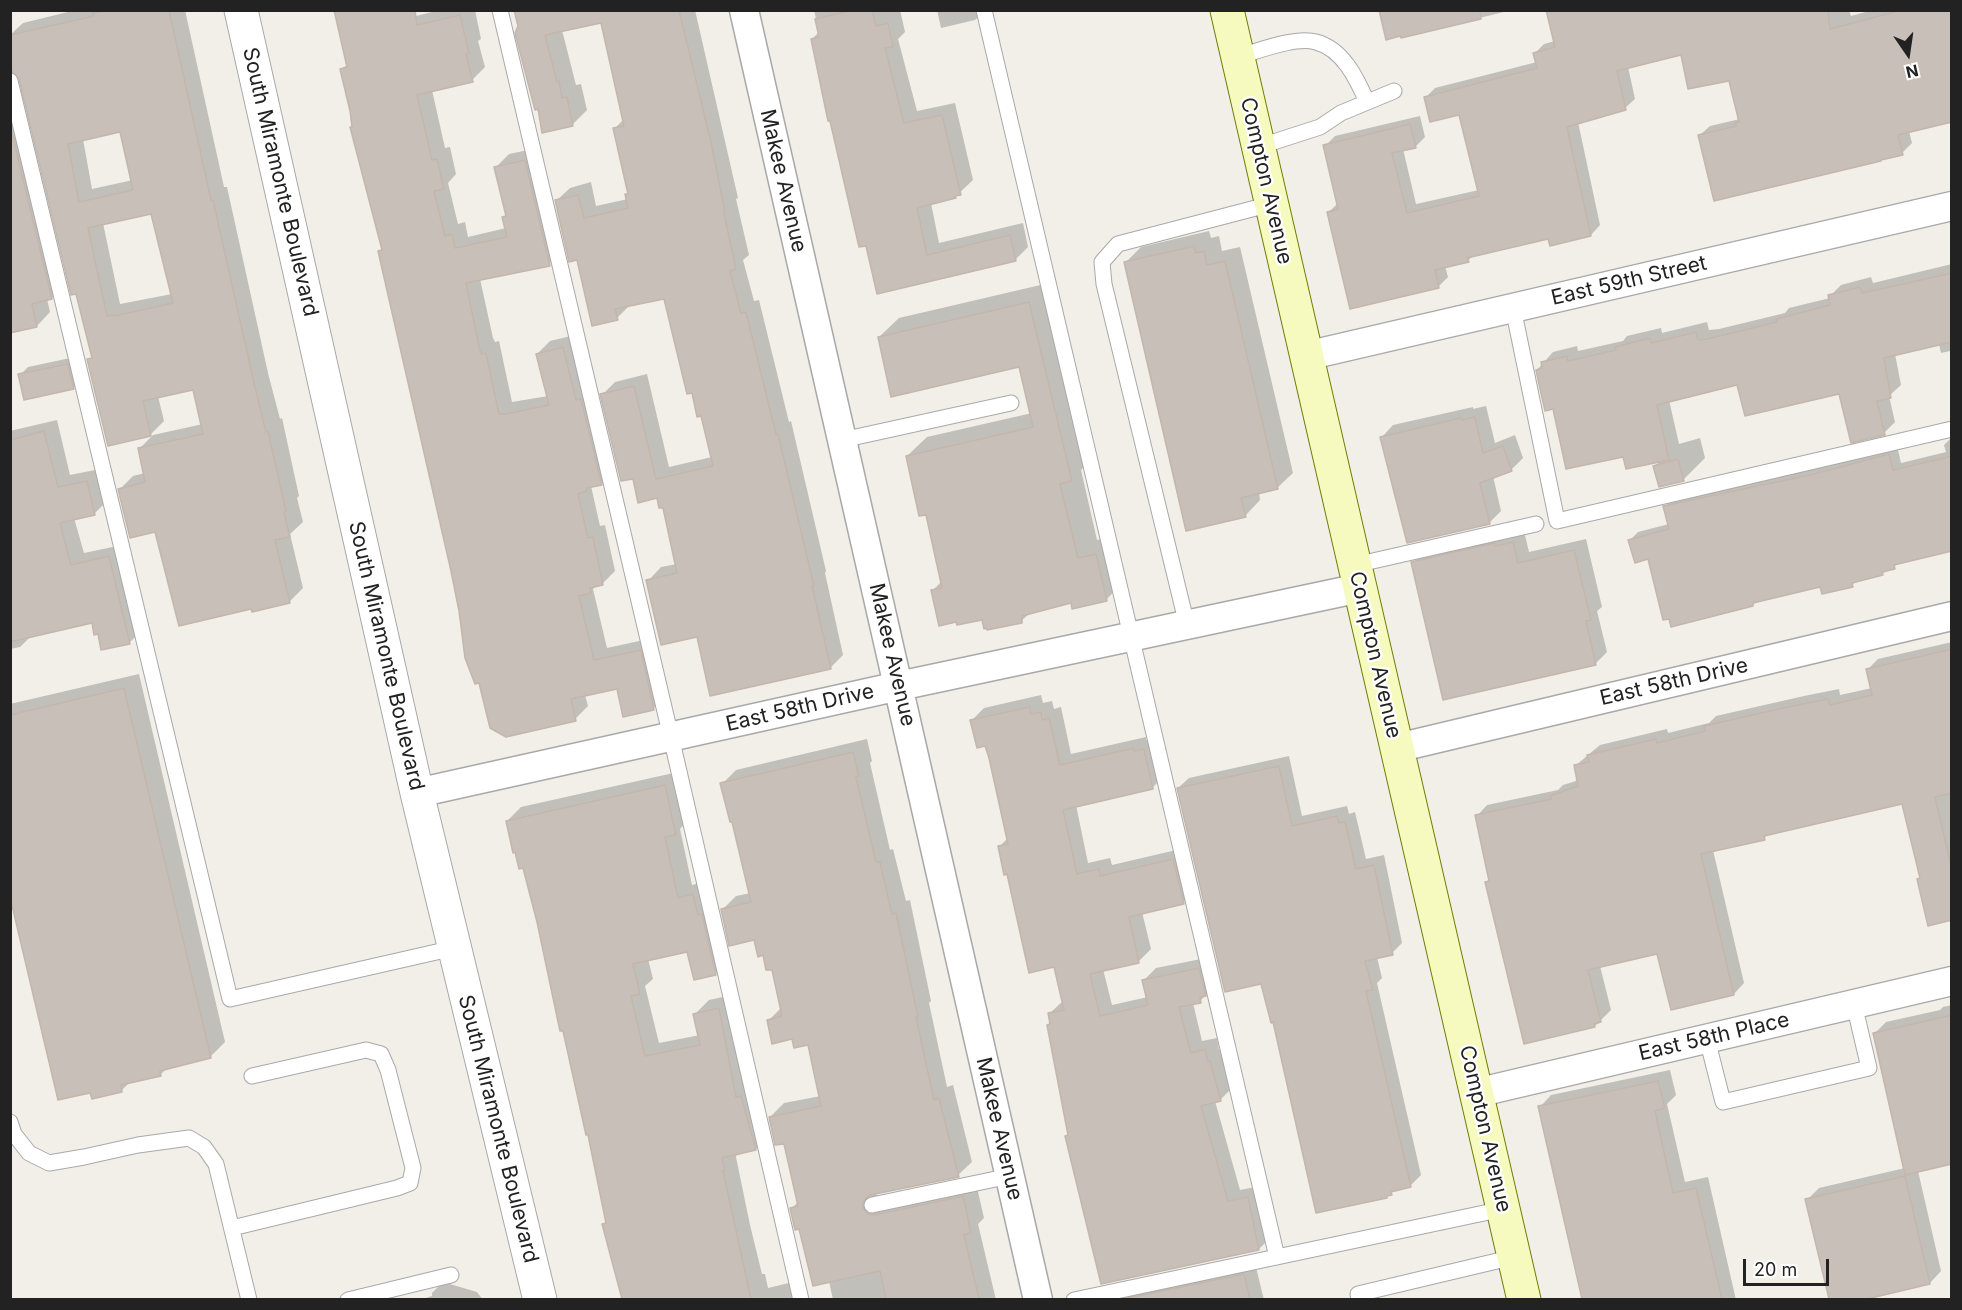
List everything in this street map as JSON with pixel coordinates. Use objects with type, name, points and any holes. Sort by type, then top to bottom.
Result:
[{"type":"main road","name":"Compton Avenue","points":[[1227,10],[1524,1299]]},
{"type":"street","name":"South Miramonte Boulevard","points":[[241,10],[417,794],[540,1299]]},
{"type":"street","name":"Makee Avenue","points":[[744,10],[1038,1299]]},
{"type":"street","name":"East 59th Street","points":[[1306,356],[1952,206]]},
{"type":"street","name":"East 58th Drive","points":[[417,794],[899,686],[1187,625],[1357,577]]},
{"type":"street","name":"East 58th Drive","points":[[1397,748],[1952,616]]},
{"type":"street","name":"East 58th Place","points":[[1476,1093],[1952,981]]},
{"type":"lane","points":[[500,10],[801,1299]]},
{"type":"lane","points":[[984,10],[1277,1257]]},
{"type":"lane","points":[[1237,57],[1298,41],[1317,42],[1329,48],[1355,75],[1367,102]]},
{"type":"lane","points":[[10,81],[230,999],[454,948]]},
{"type":"lane","points":[[1258,147],[1320,127],[1341,113],[1394,91]]},
{"type":"lane","points":[[1187,625],[1104,284],[1102,262],[1118,244],[1271,204]]},
{"type":"lane","points":[[1513,308],[1557,521],[1952,429]]},
{"type":"lane","points":[[842,440],[1011,403]]},
{"type":"lane","points":[[1357,577],[1536,524]]},
{"type":"lane","points":[[1707,1039],[1723,1102],[1857,1071],[1869,1068],[1854,1004]]},
{"type":"lane","points":[[232,1228],[397,1188],[410,1182],[413,1168],[388,1070],[381,1054],[366,1050],[252,1076]]},
{"type":"lane","points":[[10,1122],[14,1134],[29,1153],[49,1162],[84,1158],[138,1144],[189,1138],[204,1147],[216,1164],[249,1299]]},
{"type":"lane","points":[[872,1205],[1010,1176]]},
{"type":"lane","points":[[1074,1299],[1503,1209]]},
{"type":"lane","points":[[1359,1299],[1358,1294],[1514,1257]]},
{"type":"lane","points":[[348,1299],[451,1275]]},
{"type":"building","points":[[106,10],[169,10],[211,200],[213,200],[255,387],[266,432],[268,431],[286,511],[284,512],[290,537],[275,540],[290,603],[252,612],[251,609],[179,626],[155,532],[130,538],[118,489],[145,482],[138,448],[203,434],[193,390],[143,401],[151,436],[108,446],[87,359],[92,358],[76,294],[71,295],[19,79],[12,72],[10,63],[10,35],[94,16],[93,13]],"holes":[[[120,132],[133,190],[79,202],[68,144]],[[151,214],[173,303],[107,316],[88,228]]]},
{"type":"building","points":[[334,10],[415,10],[417,25],[460,15],[473,82],[417,95],[432,160],[437,159],[444,189],[434,191],[445,236],[452,234],[455,248],[507,237],[502,217],[506,216],[494,167],[525,160],[550,266],[466,283],[480,351],[482,354],[486,353],[499,414],[506,414],[549,405],[536,354],[563,347],[576,400],[581,399],[602,485],[587,488],[587,491],[578,494],[588,538],[593,537],[603,585],[590,588],[591,593],[579,596],[594,660],[641,650],[654,710],[623,717],[617,689],[571,699],[576,721],[506,737],[490,728],[479,683],[475,684],[465,658],[451,571],[378,251],[382,250],[350,127],[352,127],[350,111],[340,69],[347,67]]},
{"type":"building","points":[[514,10],[679,10],[711,142],[725,212],[736,269],[730,271],[741,313],[746,312],[776,434],[778,434],[831,669],[710,696],[697,637],[661,645],[646,580],[677,573],[663,508],[659,508],[657,498],[638,503],[633,479],[621,481],[600,394],[634,386],[656,479],[713,466],[701,416],[697,417],[692,393],[687,394],[664,299],[615,309],[618,320],[592,326],[577,260],[569,262],[555,200],[578,195],[584,218],[628,208],[625,194],[628,194],[613,128],[624,126],[601,23],[545,35],[562,98],[567,97],[573,126],[542,133],[538,109],[535,110],[515,33],[518,26]]},
{"type":"building","points":[[853,10],[872,10],[876,26],[888,23],[893,47],[885,48],[904,123],[942,115],[961,195],[917,208],[927,255],[1010,235],[1016,261],[877,294],[866,246],[859,247],[830,121],[828,121],[811,39],[819,37],[815,19]]},
{"type":"building","points":[[1379,10],[1480,10],[1481,19],[1386,40]]},
{"type":"building","points":[[1546,10],[1828,10],[1830,29],[1902,10],[1952,10],[1952,122],[1898,135],[1903,155],[1714,201],[1698,135],[1736,126],[1735,123],[1739,122],[1729,81],[1688,89],[1681,55],[1617,71],[1626,110],[1567,127],[1591,236],[1550,246],[1548,239],[1467,258],[1469,262],[1435,270],[1439,288],[1350,309],[1327,212],[1338,209],[1323,145],[1410,124],[1416,148],[1392,153],[1407,213],[1479,196],[1459,115],[1430,122],[1424,97],[1537,68],[1533,53],[1555,47]]},
{"type":"building","points":[[10,125],[52,299],[32,304],[37,327],[10,333]]},
{"type":"building","points":[[1194,246],[1196,253],[1204,251],[1207,265],[1225,261],[1278,489],[1241,498],[1246,517],[1186,531],[1124,262]]},
{"type":"building","points":[[1952,273],[1952,342],[1884,358],[1891,398],[1877,401],[1885,435],[1851,443],[1839,394],[1745,416],[1737,385],[1657,405],[1669,460],[1626,469],[1623,457],[1566,469],[1553,409],[1545,411],[1536,370],[1542,368],[1541,362],[1567,356],[1568,361],[1616,350],[1615,347],[1650,338],[1651,343],[1696,332],[1698,340],[1707,339],[1777,322],[1776,319],[1830,305],[1828,295],[1860,287],[1862,293]]},
{"type":"building","points":[[1029,302],[1072,481],[1060,484],[1078,558],[1096,554],[1107,601],[1072,609],[1071,603],[1022,616],[1022,623],[987,630],[984,629],[982,620],[939,626],[931,590],[942,588],[926,515],[919,516],[906,456],[1033,427],[1019,367],[891,397],[878,337]]},
{"type":"building","points":[[68,364],[74,389],[24,400],[18,374]]},
{"type":"building","points":[[1475,417],[1483,453],[1503,446],[1512,471],[1480,483],[1490,524],[1407,543],[1380,437],[1461,418],[1462,420]]},
{"type":"building","points":[[44,431],[58,487],[87,481],[95,515],[60,523],[71,565],[109,556],[130,644],[101,650],[98,634],[94,635],[92,623],[10,642],[10,440]]},
{"type":"building","points":[[1889,454],[1893,470],[1952,456],[1952,551],[1894,565],[1895,569],[1882,572],[1883,575],[1852,583],[1853,587],[1822,594],[1820,587],[1753,603],[1753,606],[1671,627],[1669,619],[1663,620],[1648,559],[1635,563],[1628,540],[1669,529],[1663,506],[1814,474]]},
{"type":"building","points":[[1678,459],[1684,481],[1659,487],[1653,466]]},
{"type":"building","points":[[1513,542],[1518,563],[1574,550],[1591,620],[1586,621],[1596,665],[1443,700],[1411,562],[1495,543],[1495,546]]},
{"type":"building","points":[[1952,649],[1952,793],[1935,797],[1952,870],[1952,920],[1928,926],[1917,879],[1920,878],[1902,804],[1764,836],[1765,840],[1701,854],[1734,995],[1671,1010],[1657,954],[1588,970],[1601,1022],[1594,1024],[1595,1027],[1524,1044],[1485,882],[1489,881],[1475,815],[1551,799],[1550,796],[1578,786],[1574,765],[1589,762],[1587,755],[1656,739],[1657,743],[1705,731],[1704,726],[1792,706],[1828,699],[1830,705],[1872,695],[1866,669]]},
{"type":"building","points":[[124,688],[211,1058],[160,1071],[161,1076],[121,1085],[122,1092],[92,1099],[90,1093],[58,1100],[10,897],[10,715]]},
{"type":"building","points":[[1030,707],[1031,714],[1041,712],[1042,720],[1049,718],[1060,765],[1134,748],[1134,751],[1144,749],[1153,789],[1063,810],[1077,874],[1099,869],[1100,876],[1173,859],[1184,904],[1129,917],[1139,963],[1090,974],[1100,1016],[1148,1005],[1142,980],[1199,968],[1206,996],[1200,997],[1201,1003],[1179,1007],[1191,1053],[1205,1049],[1221,1101],[1201,1106],[1228,1201],[1248,1197],[1259,1250],[1101,1284],[1065,1136],[1068,1135],[1047,1025],[1050,1024],[1048,1013],[1064,1010],[1054,967],[1029,973],[1007,874],[1004,875],[998,846],[1008,844],[989,758],[985,746],[977,748],[970,720]]},
{"type":"building","points":[[853,752],[859,776],[856,777],[876,862],[880,862],[892,914],[896,913],[934,1100],[939,1098],[959,1177],[870,1195],[863,1201],[863,1208],[868,1214],[874,1215],[963,1196],[971,1233],[964,1235],[979,1299],[886,1299],[880,1271],[813,1286],[799,1229],[795,1230],[790,1208],[798,1206],[784,1144],[775,1145],[769,1117],[821,1106],[808,1045],[794,1048],[792,1039],[772,1044],[767,1020],[782,1016],[772,970],[766,970],[763,955],[758,957],[754,940],[729,946],[721,909],[751,902],[720,783]]},
{"type":"building","points":[[1279,766],[1292,826],[1337,816],[1339,823],[1345,822],[1356,869],[1374,865],[1393,955],[1365,961],[1373,990],[1366,991],[1411,1187],[1391,1192],[1392,1195],[1387,1198],[1316,1213],[1273,1022],[1271,1023],[1261,984],[1225,992],[1177,788]]},
{"type":"building","points":[[665,785],[676,835],[665,837],[678,898],[693,894],[698,915],[702,914],[716,975],[694,980],[687,952],[633,964],[640,994],[631,996],[645,1056],[700,1045],[693,1014],[719,1008],[736,1097],[741,1096],[756,1150],[722,1158],[751,1299],[622,1299],[602,1224],[606,1223],[588,1135],[586,1135],[563,1031],[560,1031],[537,922],[523,868],[519,869],[515,852],[513,853],[506,821]]},
{"type":"building","points":[[1952,1015],[1952,1164],[1905,1175],[1873,1033]]},
{"type":"building","points":[[1658,1081],[1665,1108],[1655,1111],[1673,1193],[1696,1188],[1722,1299],[1582,1299],[1538,1106]]},
{"type":"building","points":[[1905,1176],[1930,1284],[1867,1299],[1829,1299],[1805,1199]]},
{"type":"building","points":[[1244,1274],[1250,1299],[1123,1299]]}]
